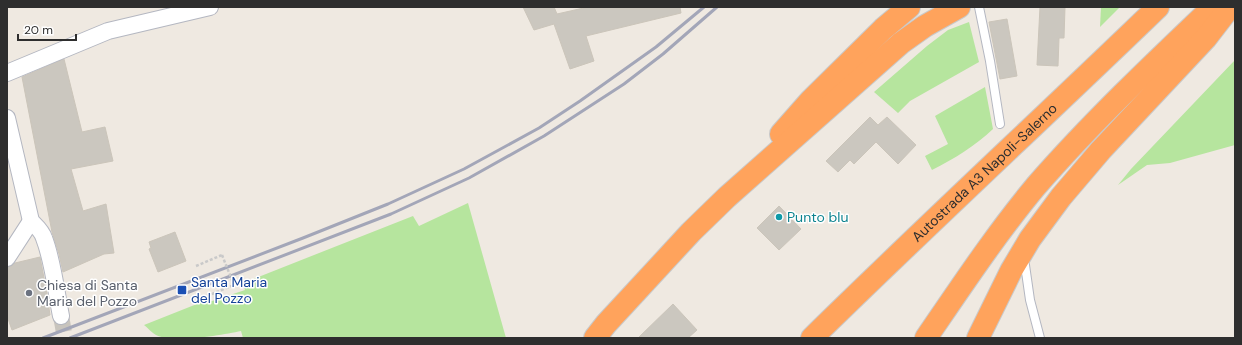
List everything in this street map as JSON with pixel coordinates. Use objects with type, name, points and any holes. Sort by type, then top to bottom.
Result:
[{"type":"highway","points":[[727,197],[768,147],[811,100],[882,28],[909,7]]},
{"type":"highway","points":[[595,338],[606,324],[691,232],[727,197],[901,43],[925,26],[959,7]]},
{"type":"highway","name":"Autostrada A3 Napoli-Salerno","points":[[812,338],[1158,7]]},
{"type":"highway","points":[[926,338],[993,241],[1036,187],[1080,137],[1148,68],[1213,7]]},
{"type":"highway","points":[[978,338],[1011,271],[1030,239],[1061,197],[1101,150],[1206,38],[1230,7]]},
{"type":"street","points":[[7,73],[108,31],[210,7]]},
{"type":"street","points":[[7,118],[31,221],[44,237],[61,316]]},
{"type":"street","points":[[7,258],[31,221]]},
{"type":"lane","points":[[979,7],[990,60],[1000,124]]},
{"type":"lane","points":[[1025,265],[1030,300],[1040,338]]},
{"type":"path","points":[[196,266],[222,255],[234,285],[207,296]]},
{"type":"green space","points":[[1101,7],[1120,7],[1100,27]]},
{"type":"green space","points":[[969,22],[979,62],[910,101],[898,113],[874,92],[927,46],[948,30]]},
{"type":"green space","points":[[1235,60],[1235,145],[1170,163],[1147,165],[1118,185],[1131,169]]},
{"type":"green space","points":[[985,87],[993,129],[964,152],[932,170],[925,156],[948,144],[935,116]]},
{"type":"green space","points":[[468,203],[506,338],[243,338],[241,331],[198,338],[174,339],[156,335],[144,325],[207,300],[209,302],[245,290],[243,283],[413,216],[419,226]]},
{"type":"building","points":[[523,7],[554,7],[557,14],[588,7],[680,7],[681,13],[586,36],[594,61],[570,69],[554,24],[534,30]]},
{"type":"building","points":[[1040,7],[1065,7],[1064,38],[1059,38],[1058,66],[1037,65]]},
{"type":"building","points":[[1007,19],[1017,76],[1000,79],[989,22]]},
{"type":"building","points":[[64,59],[82,132],[105,127],[113,161],[71,169],[83,211],[106,204],[114,253],[104,254],[63,272],[52,232],[22,77]]},
{"type":"building","points":[[870,117],[878,125],[887,117],[916,145],[898,164],[876,142],[854,164],[850,160],[838,172],[826,161]]},
{"type":"building","name":"Punto blu","points":[[779,206],[801,229],[779,250],[757,228]]},
{"type":"building","points":[[175,232],[186,261],[158,272],[149,249],[151,248],[149,242]]},
{"type":"building","name":"Chiesa di Santa Maria del Pozzo","points":[[40,257],[50,315],[12,330],[7,316],[7,267],[12,266],[15,263]]},
{"type":"building","points":[[673,304],[697,330],[688,338],[638,338]]},
{"type":"tunnel","points":[[61,316],[65,338]]},
{"type":"railway","points":[[43,338],[388,204],[464,169],[539,128],[580,101],[656,47],[704,7]]},
{"type":"railway","points":[[70,338],[391,214],[469,178],[544,136],[624,84],[663,54],[717,7]]},
{"type":"place","name":"Punto blu","points":[[779,217]]},
{"type":"place","name":"Santa Maria del Pozzo","points":[[182,290]]},
{"type":"place","name":"Chiesa di Santa Maria del Pozzo","points":[[29,293]]}]
